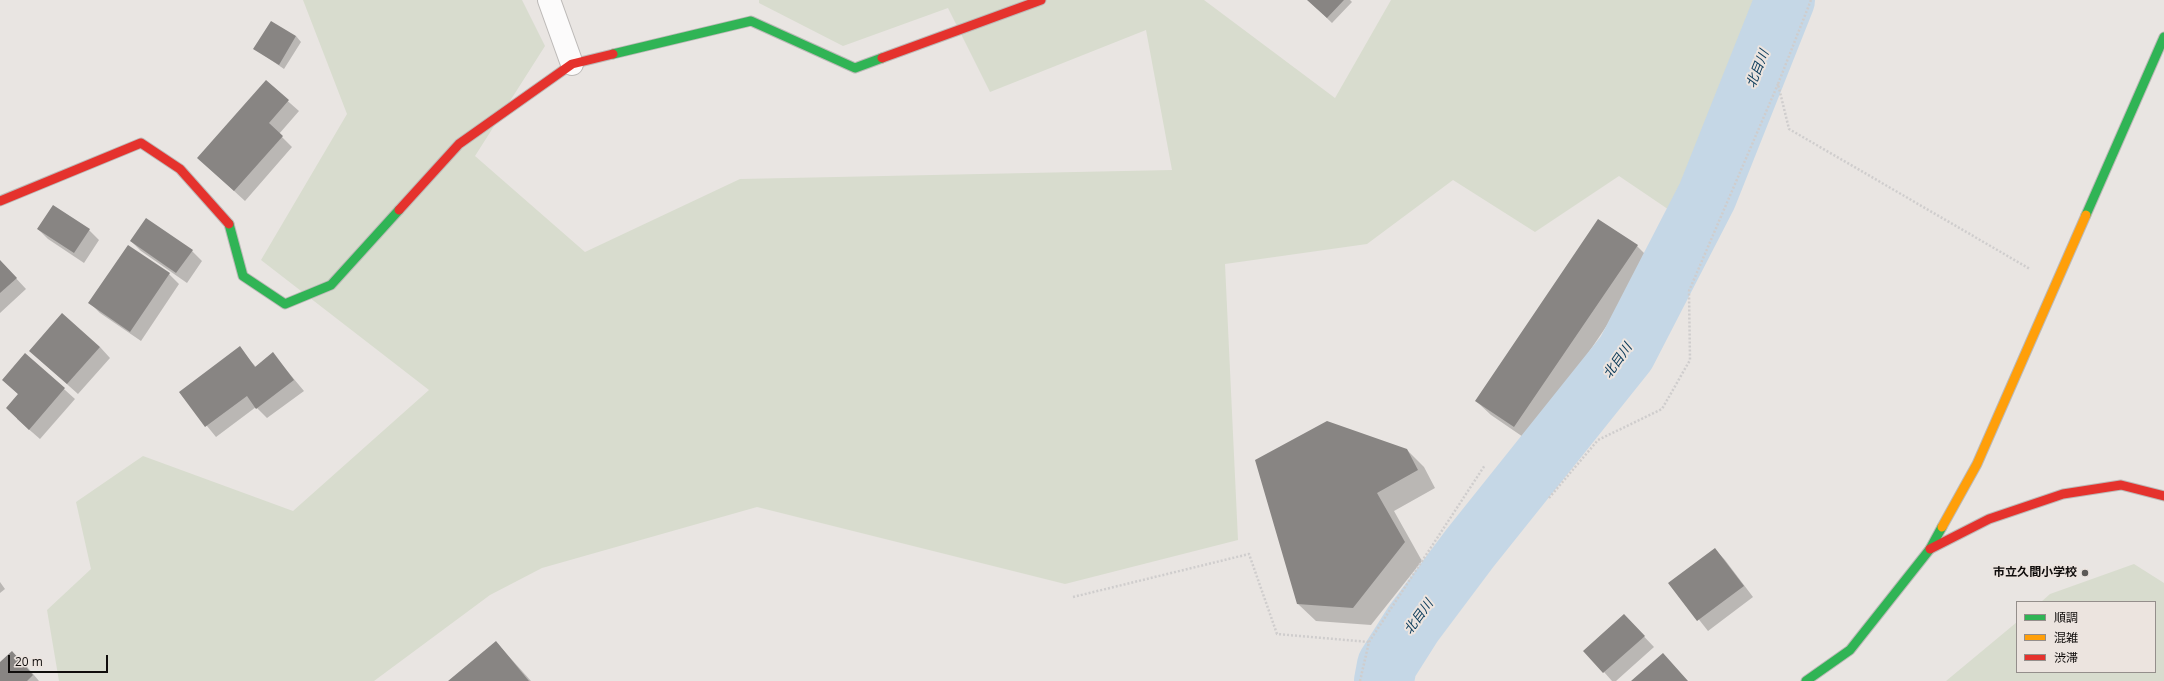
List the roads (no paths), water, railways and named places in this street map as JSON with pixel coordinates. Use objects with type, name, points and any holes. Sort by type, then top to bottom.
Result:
[{"type":"street","points":[[550,0],[572,64]]},
{"type":"street","points":[[0,201],[141,143],[180,169],[229,223],[244,276],[285,304],[331,285],[459,144],[572,64],[751,21],[855,68],[1041,0]]},
{"type":"street","points":[[1806,681],[1850,650],[1930,549],[1977,464],[2164,37]]},
{"type":"street","points":[[1930,549],[1989,519],[2062,494],[2121,485],[2164,496]]},
{"type":"waterway","name":"北目川","points":[[1384,681],[1387,665],[1413,624],[1470,548],[1626,353],[1707,196],[1785,0]]},
{"type":"place","name":"市立久間小学校","points":[[2085,573]]}]
